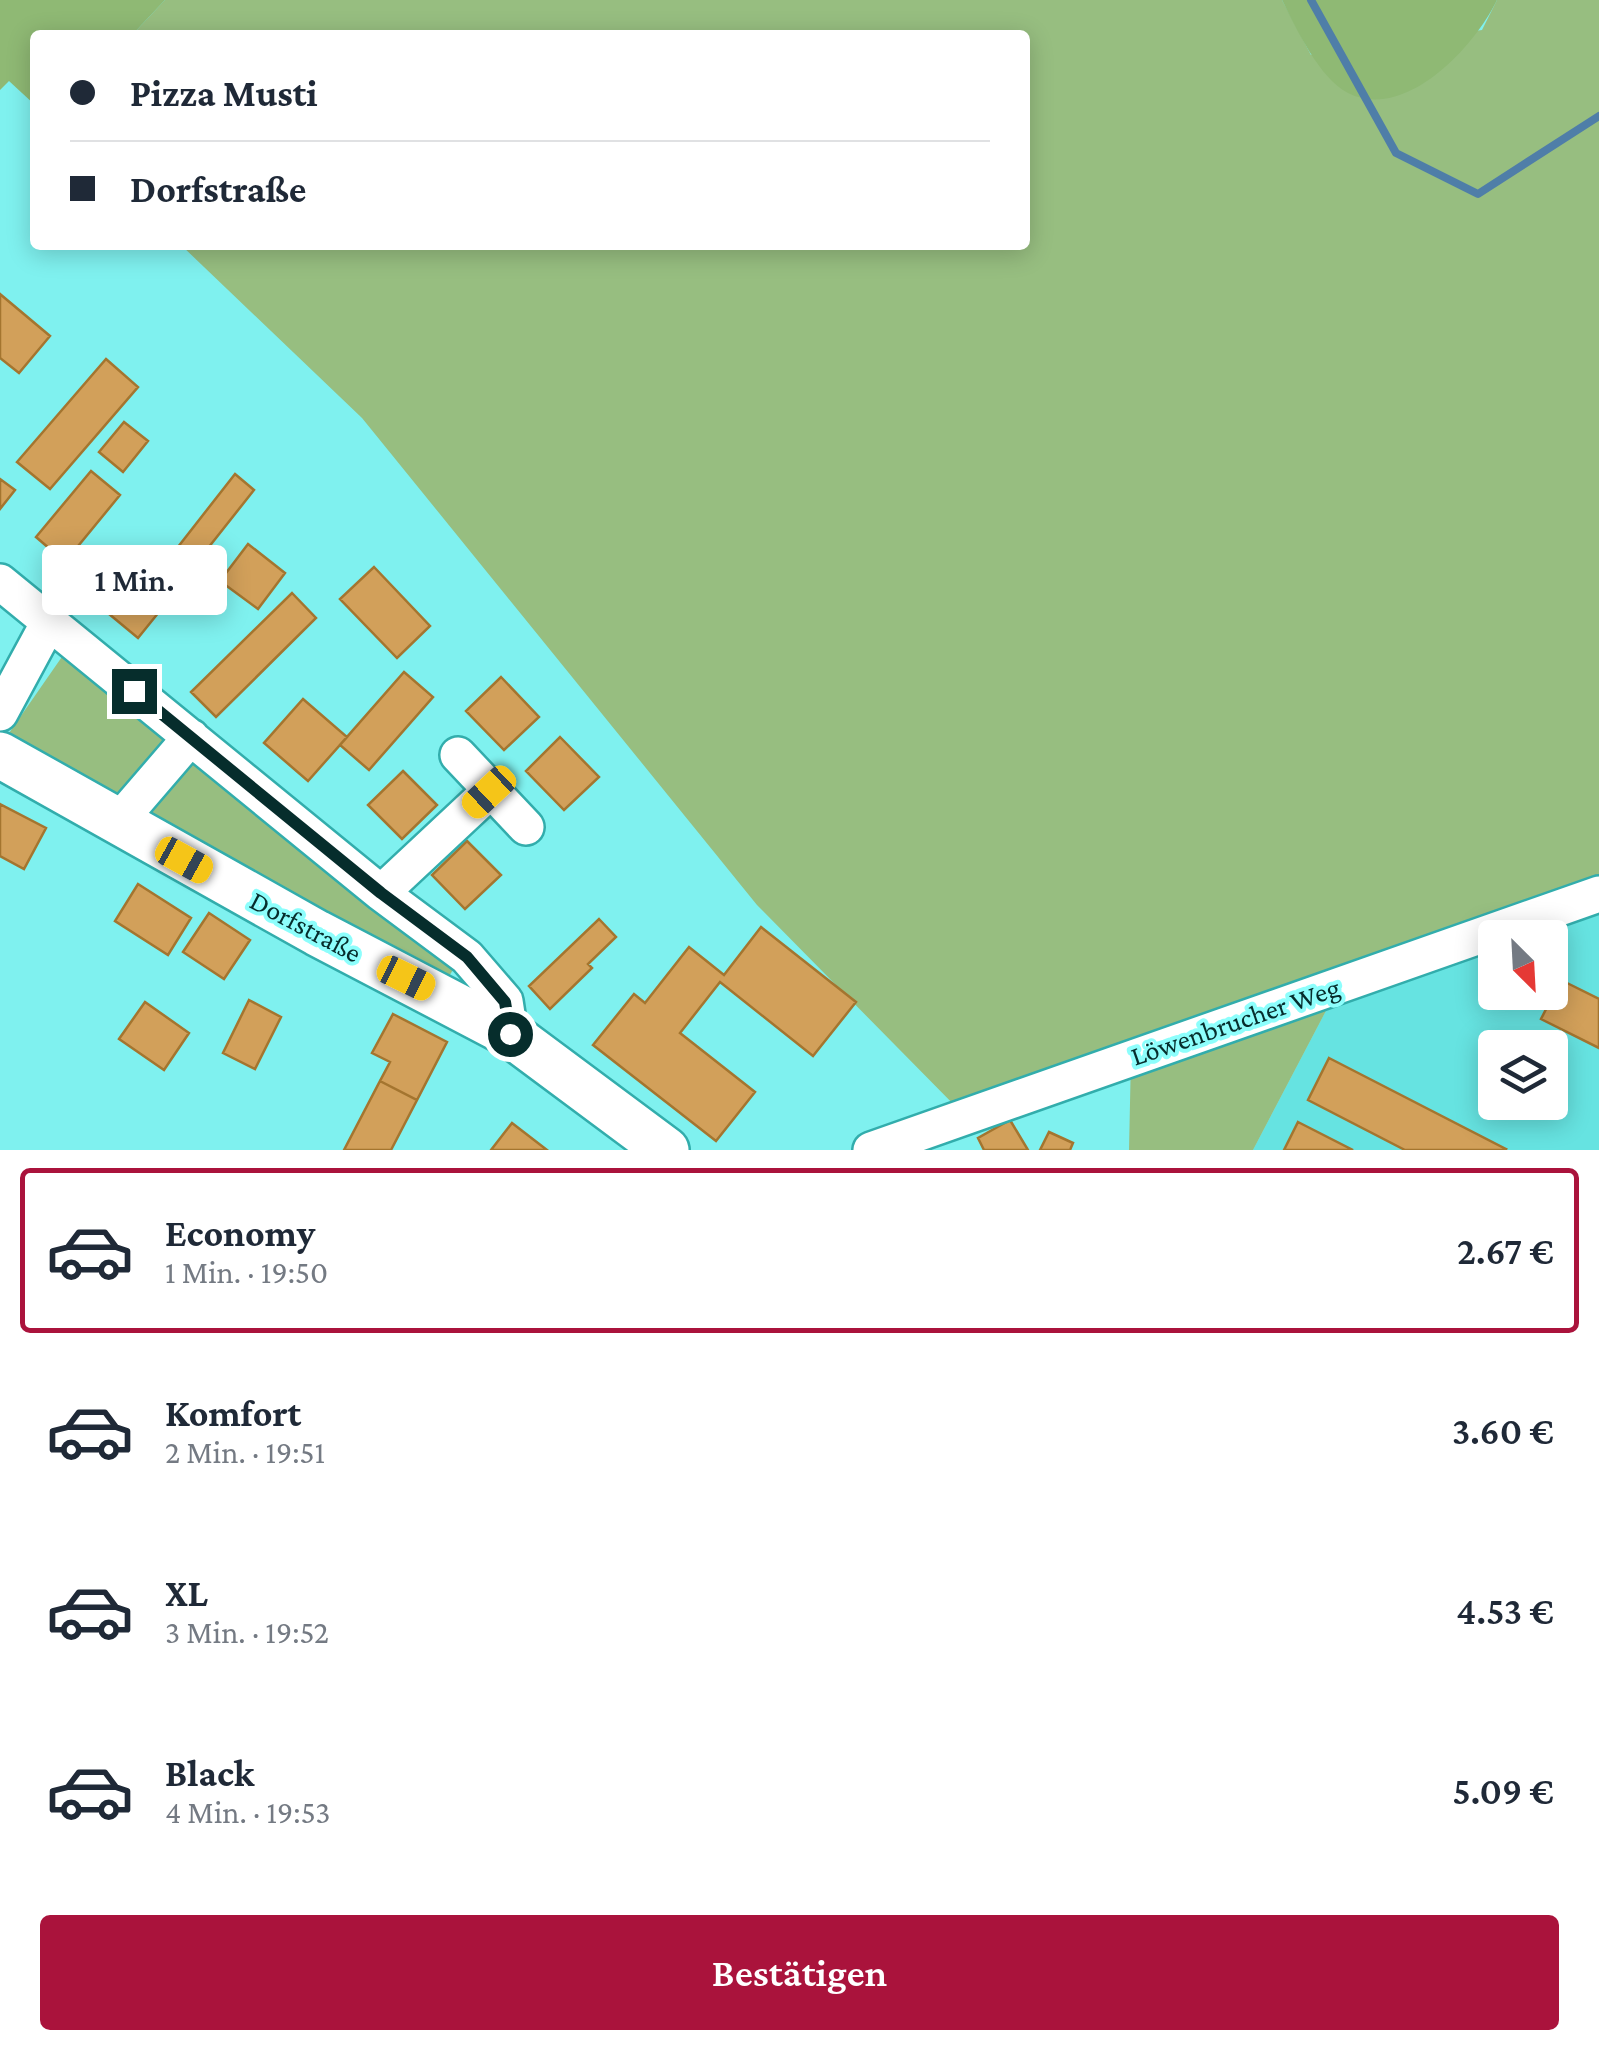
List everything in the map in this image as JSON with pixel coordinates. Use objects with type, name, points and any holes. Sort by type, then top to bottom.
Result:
[{"type":"main road","name":"Dorfstraße","points":[[0,755],[118,823],[510,1034],[666,1150]]},
{"type":"street","points":[[0,582],[381,893],[467,957],[505,1002],[510,1034]]},
{"type":"street","points":[[0,713],[49,622]]},
{"type":"street","points":[[118,823],[190,737]]},
{"type":"street","points":[[458,756],[526,827]]},
{"type":"street","points":[[381,893],[489,792]]},
{"type":"street","name":"Löwenbrucher Weg","points":[[872,1150],[1599,894]]},
{"type":"shaded area","points":[[1599,894],[1599,1150],[1253,1150],[1339,986],[1478,937],[1478,1010],[1568,1010],[1568,920],[1526,920]]},
{"type":"green space","points":[[0,0],[165,0],[137,30],[30,30],[30,100],[9,81],[0,90]]},
{"type":"green space","points":[[165,0],[1282,0],[1311,55],[1482,30],[1497,0],[1599,0],[1599,894],[1526,920],[1478,920],[1478,937],[1339,986],[1253,1150],[1129,1150],[1131,1056],[965,1116],[757,905],[362,418],[186,250],[1030,250],[1030,30],[137,30]]},
{"type":"green space","points":[[1282,0],[1497,0],[1473,38],[1436,75],[1393,97],[1370,99],[1348,93],[1327,76]]},
{"type":"green space","points":[[66,651],[456,965],[446,981],[0,746]]},
{"type":"building","points":[[0,294],[50,336],[19,373],[0,358]]},
{"type":"building","points":[[106,359],[138,387],[50,489],[17,462]]},
{"type":"building","points":[[124,422],[148,441],[123,472],[99,452]]},
{"type":"building","points":[[91,471],[120,495],[65,562],[36,537]]},
{"type":"building","points":[[235,474],[254,490],[193,567],[174,552]]},
{"type":"building","points":[[0,479],[15,490],[0,509]]},
{"type":"building","points":[[248,544],[285,573],[258,609],[220,581]]},
{"type":"building","points":[[120,564],[145,584],[158,568],[180,586],[138,638],[91,599]]},
{"type":"building","points":[[374,567],[430,626],[397,658],[340,599]]},
{"type":"building","points":[[292,593],[316,618],[216,717],[191,692]]},
{"type":"building","points":[[404,672],[433,697],[369,770],[340,745]]},
{"type":"building","points":[[501,677],[539,717],[504,750],[466,711]]},
{"type":"building","points":[[303,699],[347,737],[308,781],[264,743]]},
{"type":"building","points":[[560,737],[599,777],[564,810],[526,771]]},
{"type":"building","points":[[403,771],[437,805],[402,839],[368,805]]},
{"type":"building","points":[[0,804],[46,828],[24,869],[0,856]]},
{"type":"building","points":[[467,841],[501,875],[465,909],[432,875]]},
{"type":"building","points":[[138,884],[191,918],[168,955],[115,921]]},
{"type":"building","points":[[209,913],[250,940],[224,979],[183,952]]},
{"type":"building","points":[[599,919],[616,937],[588,964],[592,968],[550,1009],[529,986]]},
{"type":"building","points":[[761,927],[856,1002],[813,1056],[720,982],[680,1033],[755,1092],[716,1141],[593,1045],[634,994],[645,1003],[689,947],[724,975]]},
{"type":"building","points":[[1568,984],[1599,999],[1599,1048],[1568,1030],[1541,1019],[1546,1010],[1568,1010]]},
{"type":"building","points":[[249,1000],[281,1017],[255,1069],[223,1053]]},
{"type":"building","points":[[145,1002],[189,1033],[164,1070],[119,1039]]},
{"type":"building","points":[[393,1014],[447,1042],[417,1100],[380,1081],[390,1062],[372,1053]]},
{"type":"building","points":[[1329,1058],[1506,1149],[1405,1150],[1308,1100]]},
{"type":"building","points":[[380,1081],[417,1100],[391,1150],[344,1150]]},
{"type":"building","points":[[1010,1120],[1028,1150],[984,1150],[978,1138]]},
{"type":"building","points":[[1298,1122],[1353,1150],[1284,1150]]},
{"type":"building","points":[[512,1123],[547,1150],[491,1150]]},
{"type":"building","points":[[1049,1132],[1073,1143],[1070,1150],[1040,1150]]},
{"type":"waterway","points":[[1311,0],[1396,153],[1478,194],[1599,116]]},
{"type":"route","points":[[134,691],[381,893],[467,957],[505,1002],[510,1034]]}]
